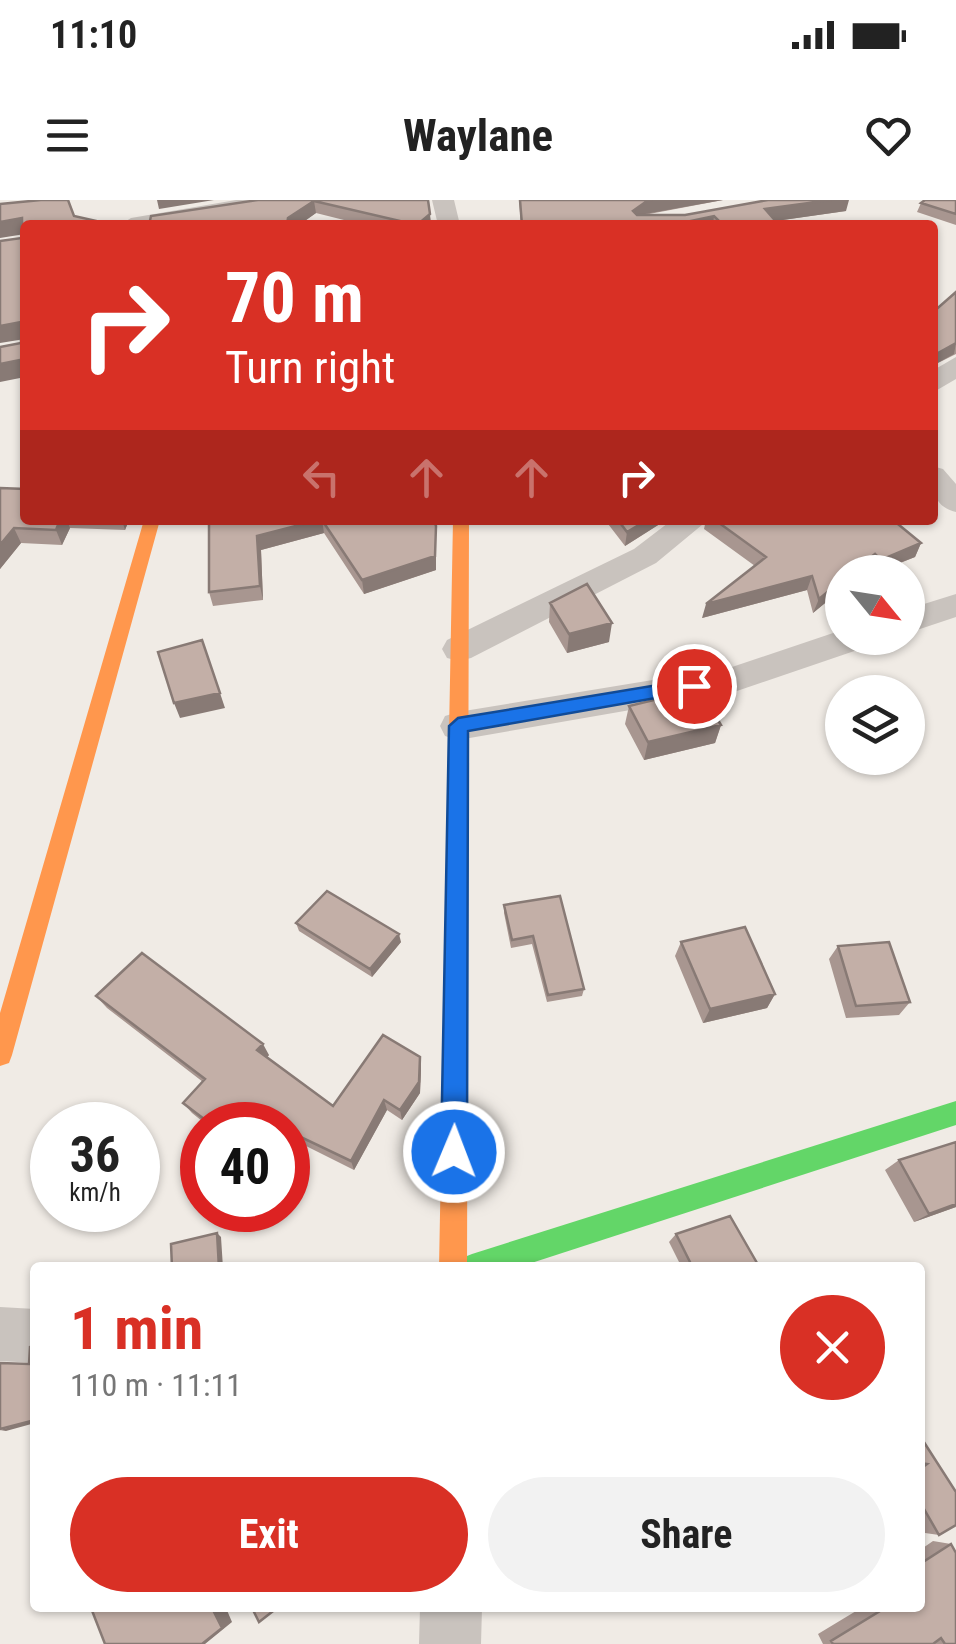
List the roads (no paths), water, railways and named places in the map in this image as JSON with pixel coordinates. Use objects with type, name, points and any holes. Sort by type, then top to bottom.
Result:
[{"type":"street","points":[[160,220],[274,200]]},
{"type":"street","points":[[938,482],[956,503]]},
{"type":"street","points":[[0,1054],[151,525]]},
{"type":"street","points":[[453,1262],[461,525]]},
{"type":"street","points":[[460,650],[646,556],[686,525]]},
{"type":"street","points":[[925,615],[956,604]]},
{"type":"street","points":[[458,726],[734,679],[825,649]]},
{"type":"street","points":[[491,1262],[956,1113]]},
{"type":"street","points":[[0,1334],[30,1336]]},
{"type":"street","points":[[450,1612],[450,1644]]}]
